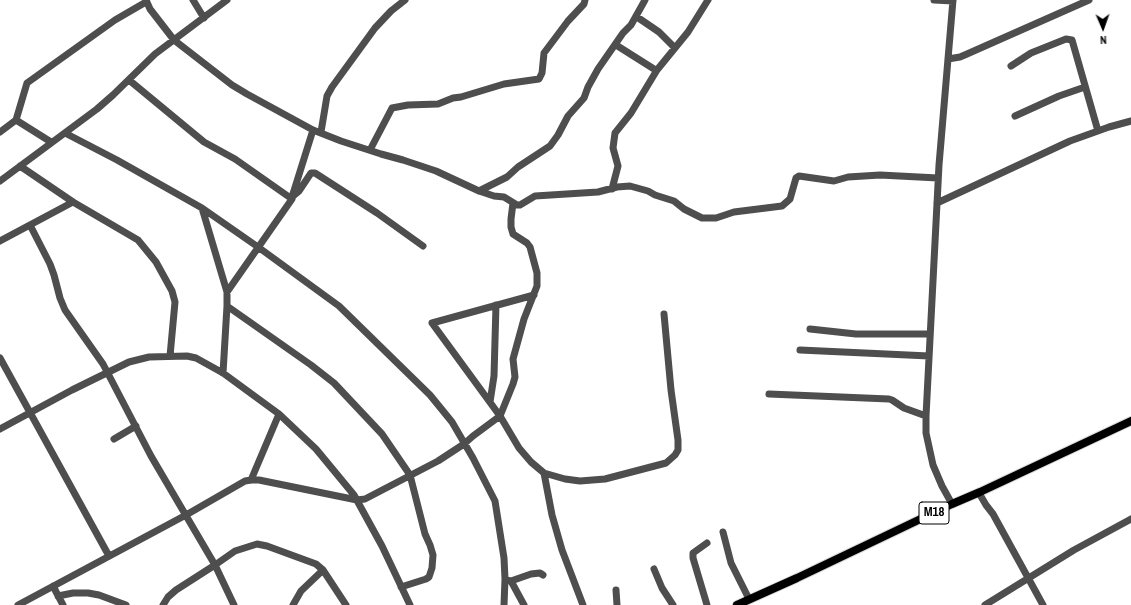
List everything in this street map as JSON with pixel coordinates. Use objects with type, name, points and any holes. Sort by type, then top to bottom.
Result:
[{"type":"main road","name":"M18","points":[[737,605],[1131,421]]},
{"type":"street","points":[[193,0],[204,18]]},
{"type":"street","points":[[0,181],[101,106],[155,54],[227,0]]},
{"type":"street","points":[[321,132],[327,96],[332,86],[375,28],[391,11],[405,0]]},
{"type":"street","points":[[370,150],[392,108],[408,105],[438,104],[453,98],[504,84],[539,79],[542,73],[544,53],[568,21],[584,4],[585,0]]},
{"type":"street","points":[[480,191],[507,177],[518,167],[550,146],[558,135],[568,116],[584,98],[598,68],[616,45],[623,33],[637,17],[645,0]]},
{"type":"street","points":[[612,189],[618,166],[614,148],[615,133],[631,113],[657,70],[688,32],[708,0]]},
{"type":"street","points":[[934,0],[953,1],[938,178],[926,433],[933,465],[952,504]]},
{"type":"street","points":[[948,59],[960,57],[1089,0]]},
{"type":"street","points":[[0,132],[16,120],[27,83],[115,20],[146,1],[150,9],[174,40],[232,85],[313,130],[436,171],[480,191],[494,196],[504,197],[517,205],[520,205],[535,196],[598,192],[624,186],[637,187],[648,191],[655,196],[674,201],[684,209],[702,218],[720,217],[730,213],[782,206],[790,199],[796,178],[799,176],[834,181],[848,177],[880,175],[938,178]]},
{"type":"street","points":[[637,17],[659,32],[675,48]]},
{"type":"street","points":[[1011,66],[1031,53],[1070,39],[1072,40],[1098,131]]},
{"type":"street","points":[[616,45],[654,70],[657,70]]},
{"type":"street","points":[[129,80],[204,142],[235,159],[292,198]]},
{"type":"street","points":[[1015,116],[1059,96],[1085,87]]},
{"type":"street","points":[[16,120],[52,142]]},
{"type":"street","points":[[937,202],[1070,141],[1122,122],[1131,121]]},
{"type":"street","points":[[292,198],[313,130]]},
{"type":"street","points":[[65,133],[202,208],[258,247],[339,306],[366,330],[425,389],[452,422],[495,501],[508,580],[504,605]]},
{"type":"street","points":[[20,166],[73,202],[138,240],[156,262],[172,291],[175,302],[170,356]]},
{"type":"street","points":[[227,292],[311,173],[315,173],[377,213],[423,246]]},
{"type":"street","points":[[0,242],[73,202]]},
{"type":"street","points":[[18,605],[186,515],[245,481],[259,480],[357,500],[365,500],[438,461],[464,444],[500,416],[515,377],[513,358],[524,319],[537,286],[532,252],[527,243],[513,234],[511,227],[511,210],[513,203]]},
{"type":"street","points":[[202,208],[227,292],[223,373]]},
{"type":"street","points":[[30,225],[50,264],[65,310],[108,373],[151,456],[215,564],[234,605]]},
{"type":"street","points":[[534,295],[432,323],[500,416],[518,448],[544,473],[565,480],[580,482],[606,479],[666,463],[678,450],[678,440],[670,390],[664,314]]},
{"type":"street","points":[[490,402],[494,376],[496,305]]},
{"type":"street","points":[[227,306],[334,383],[382,434],[410,475],[425,534],[432,550],[433,563],[431,573],[426,579],[401,587]]},
{"type":"street","points":[[810,329],[856,334],[930,334]]},
{"type":"street","points":[[800,350],[929,356]]},
{"type":"street","points":[[0,429],[72,390],[129,362],[170,356],[187,356],[196,358],[223,373],[279,414],[316,449],[350,489],[357,500],[382,546],[410,605]]},
{"type":"street","points":[[0,358],[109,556]]},
{"type":"street","points":[[769,394],[888,399],[904,408],[926,416]]},
{"type":"street","points":[[251,480],[279,414]]},
{"type":"street","points":[[114,439],[136,426]]},
{"type":"street","points":[[544,473],[552,515],[562,550],[583,605]]},
{"type":"street","points":[[979,493],[993,514],[1043,605]]},
{"type":"street","points":[[985,605],[1074,550],[1131,519]]},
{"type":"street","points":[[723,532],[731,564],[749,599]]},
{"type":"street","points":[[707,542],[693,553],[693,558],[707,605]]},
{"type":"street","points":[[163,605],[168,597],[176,590],[235,551],[257,544],[267,546],[316,564],[323,570],[346,605]]},
{"type":"street","points":[[654,569],[662,588],[673,605]]},
{"type":"street","points":[[293,605],[301,591],[323,570]]},
{"type":"street","points":[[508,580],[531,574],[540,573],[543,575]]},
{"type":"street","points":[[508,580],[524,605]]},
{"type":"street","points":[[53,586],[63,605]]},
{"type":"street","points":[[616,590],[617,605]]},
{"type":"street","points":[[58,596],[73,593],[88,593],[99,595],[126,605]]}]
